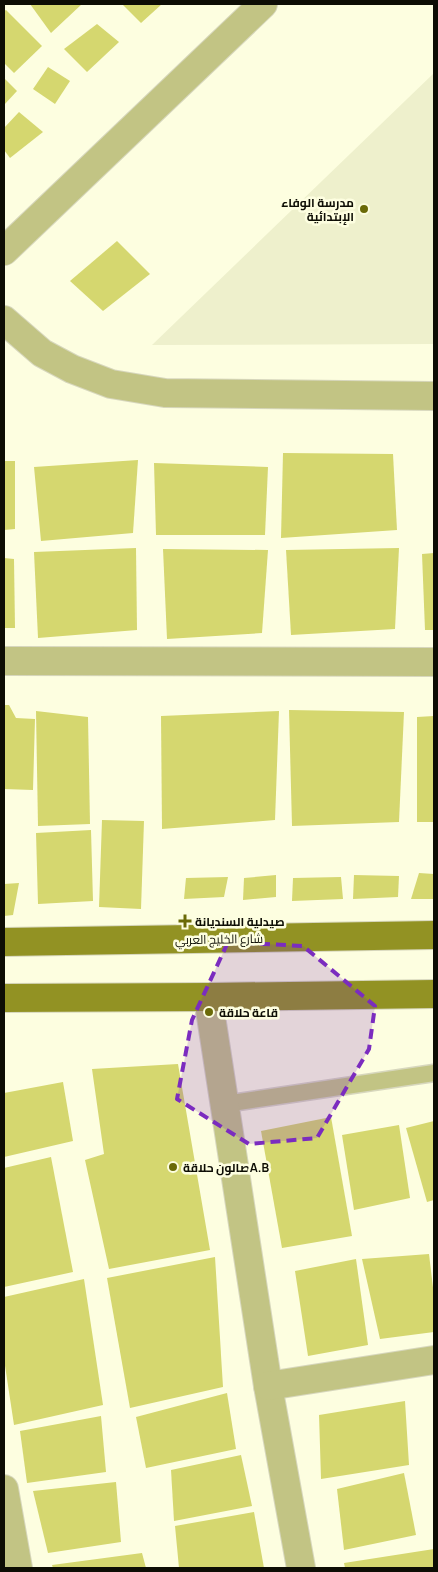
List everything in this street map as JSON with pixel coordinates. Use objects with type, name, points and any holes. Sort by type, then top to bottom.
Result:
[{"type":"main road","name":"شارع الخليج العربي","points":[[4,942],[434,935]]},
{"type":"main road","points":[[4,998],[434,994]]},
{"type":"street","points":[[4,251],[262,4]]},
{"type":"street","points":[[4,320],[42,353],[72,369],[111,384],[165,393],[434,396]]},
{"type":"street","points":[[4,661],[434,662]]},
{"type":"street","points":[[208,997],[268,1386],[301,1568]]},
{"type":"street","points":[[268,1386],[434,1360]]},
{"type":"street","points":[[4,1489],[13,1566]]},
{"type":"lane","points":[[225,1104],[434,1073]]},
{"type":"highlighted area","points":[[228,942],[303,946],[375,1006],[369,1049],[317,1138],[249,1144],[177,1099],[192,1020]]},
{"type":"shaded area","name":"مدرسة الوفاء الإبتدائية","points":[[434,73],[434,344],[152,345]]},
{"type":"building","points":[[30,4],[82,4],[51,33]]},
{"type":"building","points":[[122,4],[162,4],[141,23]]},
{"type":"building","points":[[6,10],[42,46],[14,73],[4,63],[4,11]]},
{"type":"building","points":[[97,24],[119,42],[87,72],[64,49]]},
{"type":"building","points":[[48,67],[70,81],[55,104],[33,89]]},
{"type":"building","points":[[4,78],[17,91],[4,105]]},
{"type":"building","points":[[19,112],[43,132],[10,158],[4,150],[4,128]]},
{"type":"building","points":[[117,241],[150,274],[103,311],[70,281]]},
{"type":"building","points":[[283,453],[393,454],[397,530],[281,538]]},
{"type":"building","points":[[138,460],[133,533],[41,541],[34,467]]},
{"type":"building","points":[[4,461],[15,461],[15,529],[4,530]]},
{"type":"building","points":[[154,463],[268,467],[265,535],[156,535]]},
{"type":"building","points":[[136,548],[137,630],[38,638],[34,552]]},
{"type":"building","points":[[399,548],[395,629],[291,635],[286,550]]},
{"type":"building","points":[[163,549],[268,550],[262,633],[167,639]]},
{"type":"building","points":[[434,553],[434,630],[425,630],[422,554]]},
{"type":"building","points":[[4,558],[14,559],[15,628],[4,628]]},
{"type":"building","points":[[4,705],[9,705],[16,718],[35,719],[33,790],[4,789]]},
{"type":"building","points":[[289,710],[404,712],[399,822],[292,826]]},
{"type":"building","points":[[36,711],[88,717],[90,824],[38,826]]},
{"type":"building","points":[[279,711],[275,820],[162,829],[161,716]]},
{"type":"building","points":[[434,716],[434,822],[417,822],[417,717]]},
{"type":"building","points":[[102,820],[144,821],[141,909],[99,907]]},
{"type":"building","points":[[91,830],[93,901],[38,904],[36,833]]},
{"type":"building","points":[[419,873],[434,874],[434,899],[411,899]]},
{"type":"building","points":[[276,875],[276,897],[243,900],[244,878]]},
{"type":"building","points":[[354,875],[399,876],[398,897],[353,899]]},
{"type":"building","points":[[228,877],[224,897],[184,899],[186,878]]},
{"type":"building","points":[[341,877],[343,899],[292,901],[293,878]]},
{"type":"building","points":[[19,883],[13,915],[4,916],[4,884]]},
{"type":"building","points":[[178,1064],[210,1250],[109,1269],[85,1160],[104,1154],[92,1069]]},
{"type":"building","points":[[63,1082],[73,1141],[4,1157],[4,1093]]},
{"type":"building","points":[[331,1117],[352,1236],[282,1248],[261,1131]]},
{"type":"building","points":[[434,1121],[434,1200],[427,1202],[406,1128]]},
{"type":"building","points":[[399,1125],[410,1198],[354,1210],[342,1135]]},
{"type":"building","points":[[51,1157],[73,1272],[4,1287],[4,1168]]},
{"type":"building","points":[[429,1254],[434,1296],[434,1332],[380,1339],[362,1259]]},
{"type":"building","points":[[215,1257],[223,1387],[130,1408],[107,1278]]},
{"type":"building","points":[[356,1259],[368,1345],[308,1356],[295,1271]]},
{"type":"building","points":[[84,1279],[103,1405],[14,1425],[4,1359],[4,1297]]},
{"type":"building","points":[[227,1393],[236,1449],[146,1468],[136,1417]]},
{"type":"building","points":[[405,1401],[409,1465],[321,1479],[319,1415]]},
{"type":"building","points":[[101,1416],[106,1472],[27,1483],[20,1431]]},
{"type":"building","points":[[241,1455],[252,1506],[174,1521],[171,1470]]},
{"type":"building","points":[[404,1473],[416,1535],[344,1550],[337,1489]]},
{"type":"building","points":[[116,1482],[121,1542],[48,1553],[33,1491]]},
{"type":"building","points":[[254,1512],[264,1568],[179,1568],[175,1526]]},
{"type":"building","points":[[434,1549],[434,1568],[345,1568],[344,1563]]},
{"type":"building","points":[[142,1553],[146,1568],[53,1568],[52,1565]]},
{"type":"place","name":"مدرسة الوفاء الإبتدائية","points":[[364,209]]},
{"type":"place","name":"صيدلية السنديانة","points":[[185,921]]},
{"type":"place","name":"قاعة حلاقة","points":[[209,1012]]},
{"type":"place","name":"صالون حلاقةA.B","points":[[173,1167]]}]
